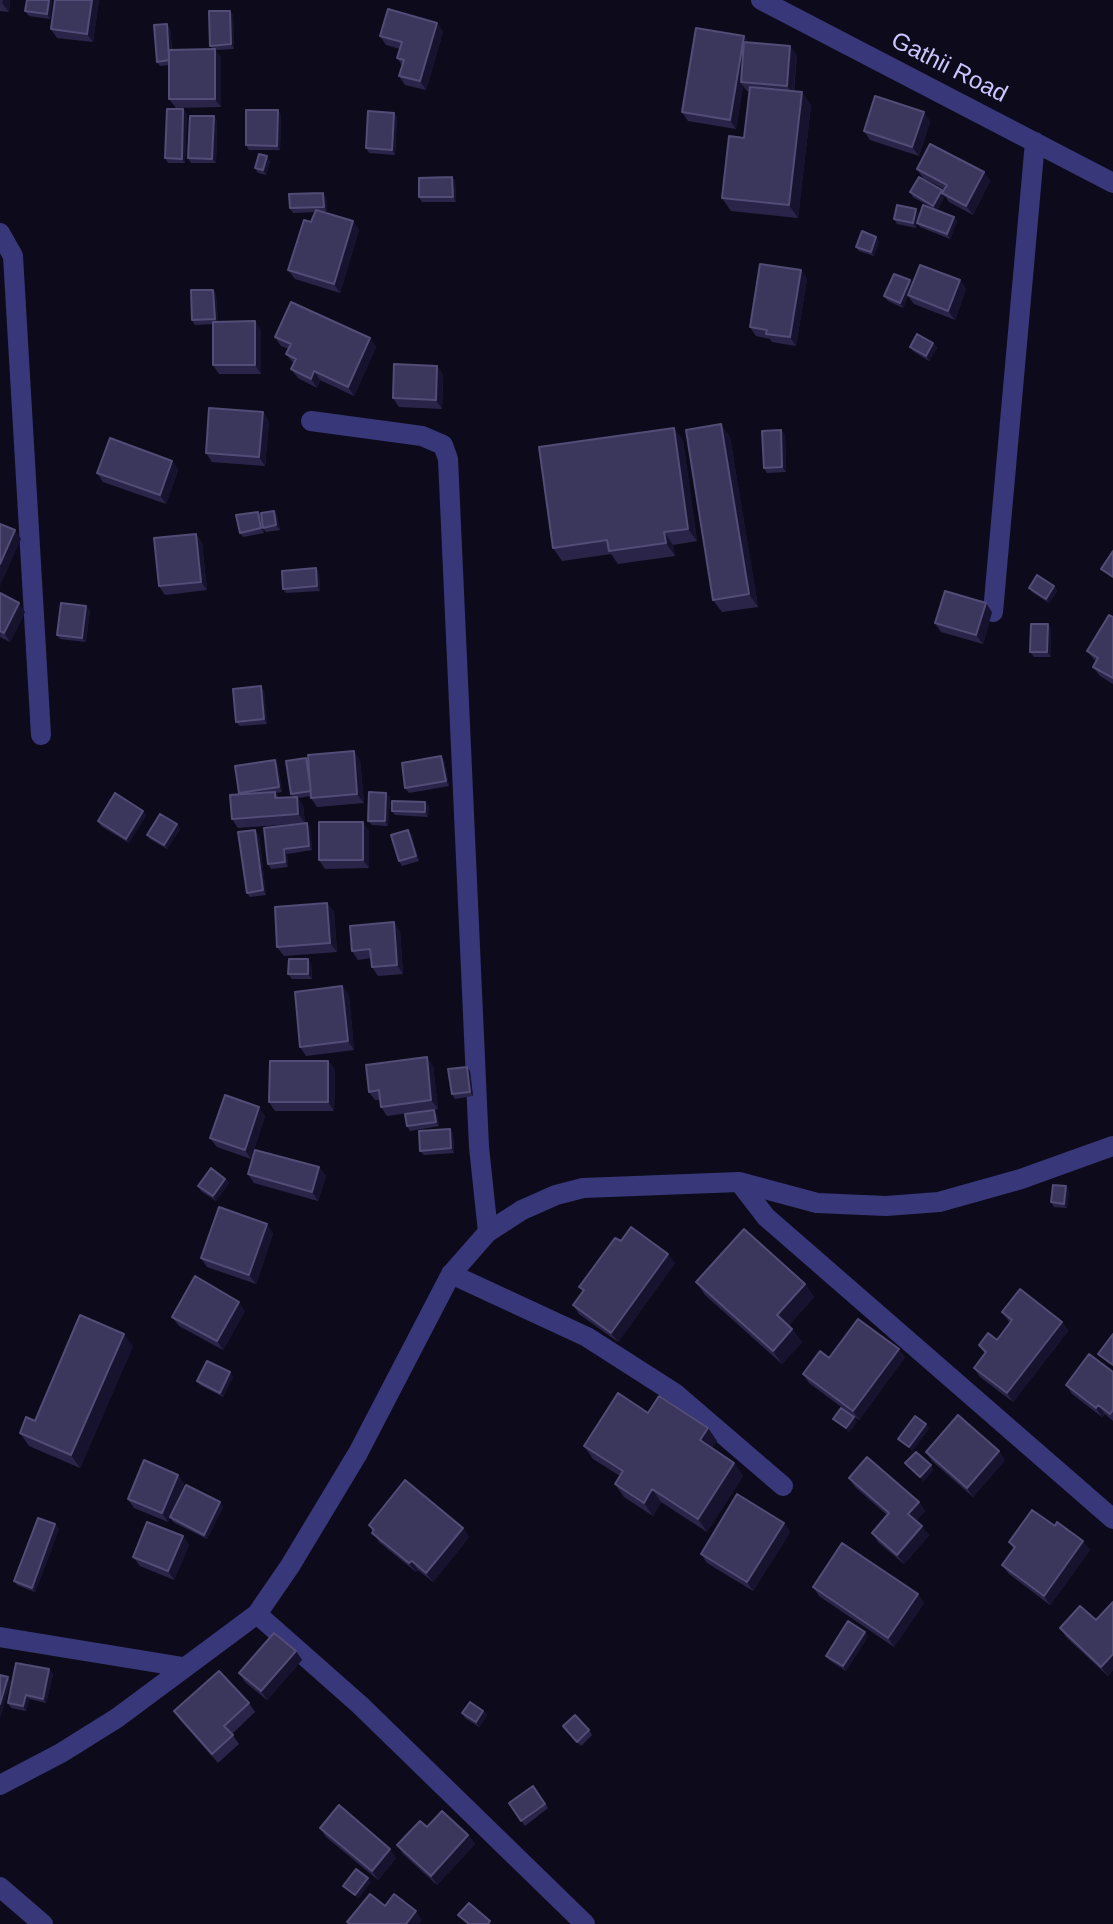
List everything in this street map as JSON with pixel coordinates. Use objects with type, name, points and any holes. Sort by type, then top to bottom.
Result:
[{"type":"street","name":"Gathii Road","points":[[761,0],[1113,183]]},
{"type":"street","points":[[993,612],[1035,142]]},
{"type":"street","points":[[0,233],[13,256],[41,735]]},
{"type":"street","points":[[311,421],[422,436],[443,445],[448,459],[479,1147],[488,1232]]},
{"type":"street","points":[[0,1785],[61,1753],[117,1718],[257,1614],[290,1566],[358,1453],[451,1274],[488,1232],[522,1210],[556,1195],[583,1188],[739,1182],[817,1203],[886,1206],[939,1202],[1021,1179],[1113,1146]]},
{"type":"street","points":[[739,1182],[766,1217],[1113,1519]]},
{"type":"street","points":[[451,1274],[587,1337],[676,1394],[783,1486]]},
{"type":"street","points":[[257,1614],[360,1705],[585,1924]]},
{"type":"street","points":[[0,1637],[183,1667]]},
{"type":"street","points":[[0,1887],[43,1924]]},
{"type":"building","points":[[27,0],[49,0],[47,14],[25,11]]},
{"type":"building","points":[[55,0],[92,0],[87,34],[51,29]]},
{"type":"building","points":[[388,9],[437,23],[420,81],[399,76],[404,60],[397,58],[402,42],[380,36]]},
{"type":"building","points":[[209,11],[230,11],[231,44],[210,46]]},
{"type":"building","points":[[167,24],[169,60],[157,62],[154,25]]},
{"type":"building","points":[[696,28],[744,36],[730,120],[682,112]]},
{"type":"building","points":[[744,42],[790,46],[787,86],[741,82]]},
{"type":"building","points":[[215,49],[215,99],[169,99],[169,50]]},
{"type":"building","points":[[750,87],[802,92],[789,205],[722,198],[729,136],[744,138]]},
{"type":"building","points":[[875,96],[924,112],[912,147],[864,131]]},
{"type":"building","points":[[167,109],[183,109],[182,159],[165,158]]},
{"type":"building","points":[[246,110],[278,110],[277,146],[246,145]]},
{"type":"building","points":[[368,111],[394,113],[392,150],[366,148]]},
{"type":"building","points":[[190,116],[214,116],[212,159],[188,158]]},
{"type":"building","points":[[930,144],[984,172],[966,206],[942,193],[947,185],[917,169]]},
{"type":"building","points":[[259,154],[267,156],[263,170],[255,168]]},
{"type":"building","points":[[452,177],[453,197],[419,197],[419,178]]},
{"type":"building","points":[[919,177],[942,190],[933,206],[910,192]]},
{"type":"building","points":[[323,193],[324,207],[290,208],[289,194]]},
{"type":"building","points":[[897,205],[916,209],[913,223],[894,219]]},
{"type":"building","points":[[923,205],[954,217],[947,234],[917,223]]},
{"type":"building","points":[[316,210],[353,221],[334,284],[288,270],[304,220],[311,222]]},
{"type":"building","points":[[862,231],[876,237],[871,252],[856,247]]},
{"type":"building","points":[[760,264],[801,270],[790,337],[766,334],[767,330],[750,327]]},
{"type":"building","points":[[920,265],[960,280],[948,311],[908,295]]},
{"type":"building","points":[[894,274],[910,280],[900,303],[884,296]]},
{"type":"building","points":[[191,290],[213,290],[215,319],[192,320]]},
{"type":"building","points":[[291,302],[370,338],[348,387],[314,371],[311,379],[291,369],[296,359],[286,354],[291,344],[275,337]]},
{"type":"building","points":[[255,321],[255,365],[213,365],[213,322]]},
{"type":"building","points":[[917,334],[933,343],[926,356],[910,347]]},
{"type":"building","points":[[394,364],[437,366],[436,400],[393,398]]},
{"type":"building","points":[[209,408],[263,412],[259,457],[206,453]]},
{"type":"building","points":[[721,424],[749,594],[713,600],[686,430]]},
{"type":"building","points":[[674,428],[688,529],[664,532],[666,543],[609,551],[607,540],[553,548],[539,447]]},
{"type":"building","points":[[781,430],[782,467],[764,468],[762,431]]},
{"type":"building","points":[[110,438],[172,461],[160,495],[97,473]]},
{"type":"building","points":[[274,511],[276,525],[263,528],[261,513]]},
{"type":"building","points":[[258,512],[261,528],[240,533],[236,515]]},
{"type":"building","points":[[0,524],[15,530],[0,564]]},
{"type":"building","points":[[196,534],[201,582],[159,586],[154,538]]},
{"type":"building","points":[[1113,551],[1113,577],[1101,569]]},
{"type":"building","points":[[316,568],[317,586],[283,589],[282,571]]},
{"type":"building","points":[[1037,575],[1054,586],[1046,599],[1029,588]]},
{"type":"building","points":[[945,591],[986,603],[976,635],[935,623]]},
{"type":"building","points":[[0,593],[19,603],[4,633],[0,631]]},
{"type":"building","points":[[61,603],[86,606],[82,638],[57,635]]},
{"type":"building","points":[[1109,615],[1113,617],[1113,678],[1093,667],[1098,658],[1087,651]]},
{"type":"building","points":[[1031,624],[1048,624],[1047,652],[1030,652]]},
{"type":"building","points":[[261,686],[264,719],[236,722],[233,689]]},
{"type":"building","points":[[354,751],[357,794],[311,798],[308,755]]},
{"type":"building","points":[[441,756],[446,781],[405,788],[402,763]]},
{"type":"building","points":[[306,758],[311,791],[291,794],[286,761]]},
{"type":"building","points":[[275,760],[279,787],[239,793],[235,766]]},
{"type":"building","points":[[275,792],[275,798],[297,797],[298,814],[232,819],[230,795]]},
{"type":"building","points":[[369,792],[386,793],[385,821],[368,821]]},
{"type":"building","points":[[115,793],[143,811],[126,839],[98,821]]},
{"type":"building","points":[[392,801],[425,802],[425,812],[392,811]]},
{"type":"building","points":[[160,814],[177,824],[164,845],[147,835]]},
{"type":"building","points":[[319,822],[363,822],[363,860],[319,860]]},
{"type":"building","points":[[307,823],[309,846],[284,849],[285,862],[268,864],[264,828]]},
{"type":"building","points":[[255,830],[263,890],[247,893],[238,832]]},
{"type":"building","points":[[408,830],[416,856],[399,861],[391,835]]},
{"type":"building","points":[[327,903],[330,943],[277,947],[275,907]]},
{"type":"building","points":[[394,922],[397,965],[372,967],[370,949],[352,951],[350,926]]},
{"type":"building","points":[[289,959],[308,959],[308,974],[288,974]]},
{"type":"building","points":[[342,986],[348,1041],[300,1047],[295,992]]},
{"type":"building","points":[[427,1057],[431,1100],[381,1107],[379,1090],[369,1092],[366,1065]]},
{"type":"building","points":[[270,1061],[328,1061],[328,1102],[269,1102]]},
{"type":"building","points":[[467,1067],[470,1092],[452,1094],[448,1069]]},
{"type":"building","points":[[225,1095],[259,1107],[245,1150],[210,1138]]},
{"type":"building","points":[[434,1110],[436,1122],[407,1126],[405,1114]]},
{"type":"building","points":[[450,1129],[451,1148],[420,1151],[419,1131]]},
{"type":"building","points":[[255,1150],[319,1167],[312,1192],[248,1174]]},
{"type":"building","points":[[211,1168],[225,1179],[213,1196],[198,1186]]},
{"type":"building","points":[[1053,1185],[1066,1186],[1064,1204],[1051,1202]]},
{"type":"building","points":[[219,1207],[267,1224],[249,1275],[201,1258]]},
{"type":"building","points":[[631,1227],[668,1254],[611,1333],[573,1305],[584,1290],[579,1287],[615,1238],[621,1241]]},
{"type":"building","points":[[744,1229],[805,1284],[777,1315],[792,1329],[773,1351],[696,1282]]},
{"type":"building","points":[[195,1276],[239,1302],[217,1341],[172,1317]]},
{"type":"building","points":[[1020,1289],[1062,1322],[1007,1393],[974,1368],[986,1352],[979,1345],[988,1333],[997,1340],[1012,1320],[1002,1312]]},
{"type":"building","points":[[80,1315],[124,1334],[71,1455],[20,1433],[26,1417],[35,1421]]},
{"type":"building","points":[[858,1319],[899,1349],[853,1411],[803,1374],[820,1351],[829,1358]]},
{"type":"building","points":[[1113,1334],[1113,1365],[1098,1354]]},
{"type":"building","points":[[1089,1354],[1113,1372],[1113,1410],[1110,1414],[1098,1405],[1096,1408],[1066,1385]]},
{"type":"building","points":[[207,1361],[230,1372],[220,1393],[197,1381]]},
{"type":"building","points":[[618,1393],[648,1413],[659,1396],[708,1428],[700,1440],[734,1463],[698,1519],[652,1489],[644,1503],[615,1484],[623,1471],[584,1446]]},
{"type":"building","points":[[841,1408],[854,1417],[846,1428],[833,1419]]},
{"type":"building","points":[[958,1415],[999,1451],[967,1488],[926,1452]]},
{"type":"building","points":[[915,1416],[926,1424],[909,1447],[898,1439]]},
{"type":"building","points":[[916,1452],[931,1465],[920,1477],[905,1463]]},
{"type":"building","points":[[867,1457],[919,1502],[908,1514],[922,1526],[897,1555],[872,1533],[889,1513],[849,1478]]},
{"type":"building","points":[[144,1460],[178,1475],[162,1513],[128,1499]]},
{"type":"building","points":[[405,1480],[463,1528],[426,1573],[372,1533],[374,1530],[369,1525]]},
{"type":"building","points":[[186,1485],[220,1502],[204,1535],[170,1517]]},
{"type":"building","points":[[737,1494],[784,1523],[747,1582],[701,1554]]},
{"type":"building","points":[[1032,1510],[1055,1526],[1057,1522],[1083,1541],[1044,1596],[1002,1565],[1015,1547],[1009,1542]]},
{"type":"building","points":[[38,1518],[55,1524],[32,1588],[14,1581]]},
{"type":"building","points":[[147,1522],[183,1536],[168,1571],[133,1557]]},
{"type":"building","points":[[842,1543],[918,1594],[888,1638],[813,1587]]},
{"type":"building","points":[[1113,1602],[1113,1654],[1101,1667],[1060,1628],[1080,1606],[1096,1620]]},
{"type":"building","points":[[848,1621],[865,1632],[843,1666],[826,1656]]},
{"type":"building","points":[[274,1633],[296,1651],[261,1691],[239,1673]]},
{"type":"building","points":[[16,1663],[49,1669],[43,1699],[26,1695],[23,1706],[8,1703]]},
{"type":"building","points":[[219,1671],[249,1703],[224,1726],[233,1735],[212,1754],[174,1711]]},
{"type":"building","points":[[0,1675],[8,1677],[0,1704]]},
{"type":"building","points":[[470,1702],[483,1711],[476,1722],[462,1713]]},
{"type":"building","points":[[575,1715],[589,1730],[577,1742],[563,1726]]},
{"type":"building","points":[[533,1786],[545,1804],[521,1821],[509,1803]]},
{"type":"building","points":[[339,1805],[390,1849],[372,1871],[320,1828]]},
{"type":"building","points":[[442,1811],[468,1835],[431,1876],[397,1845],[420,1821],[427,1827]]},
{"type":"building","points":[[356,1869],[368,1878],[355,1895],[343,1886]]},
{"type":"building","points":[[370,1894],[385,1906],[394,1894],[416,1911],[406,1924],[347,1922]]},
{"type":"building","points":[[469,1903],[490,1921],[488,1924],[469,1924],[458,1915]]}]
